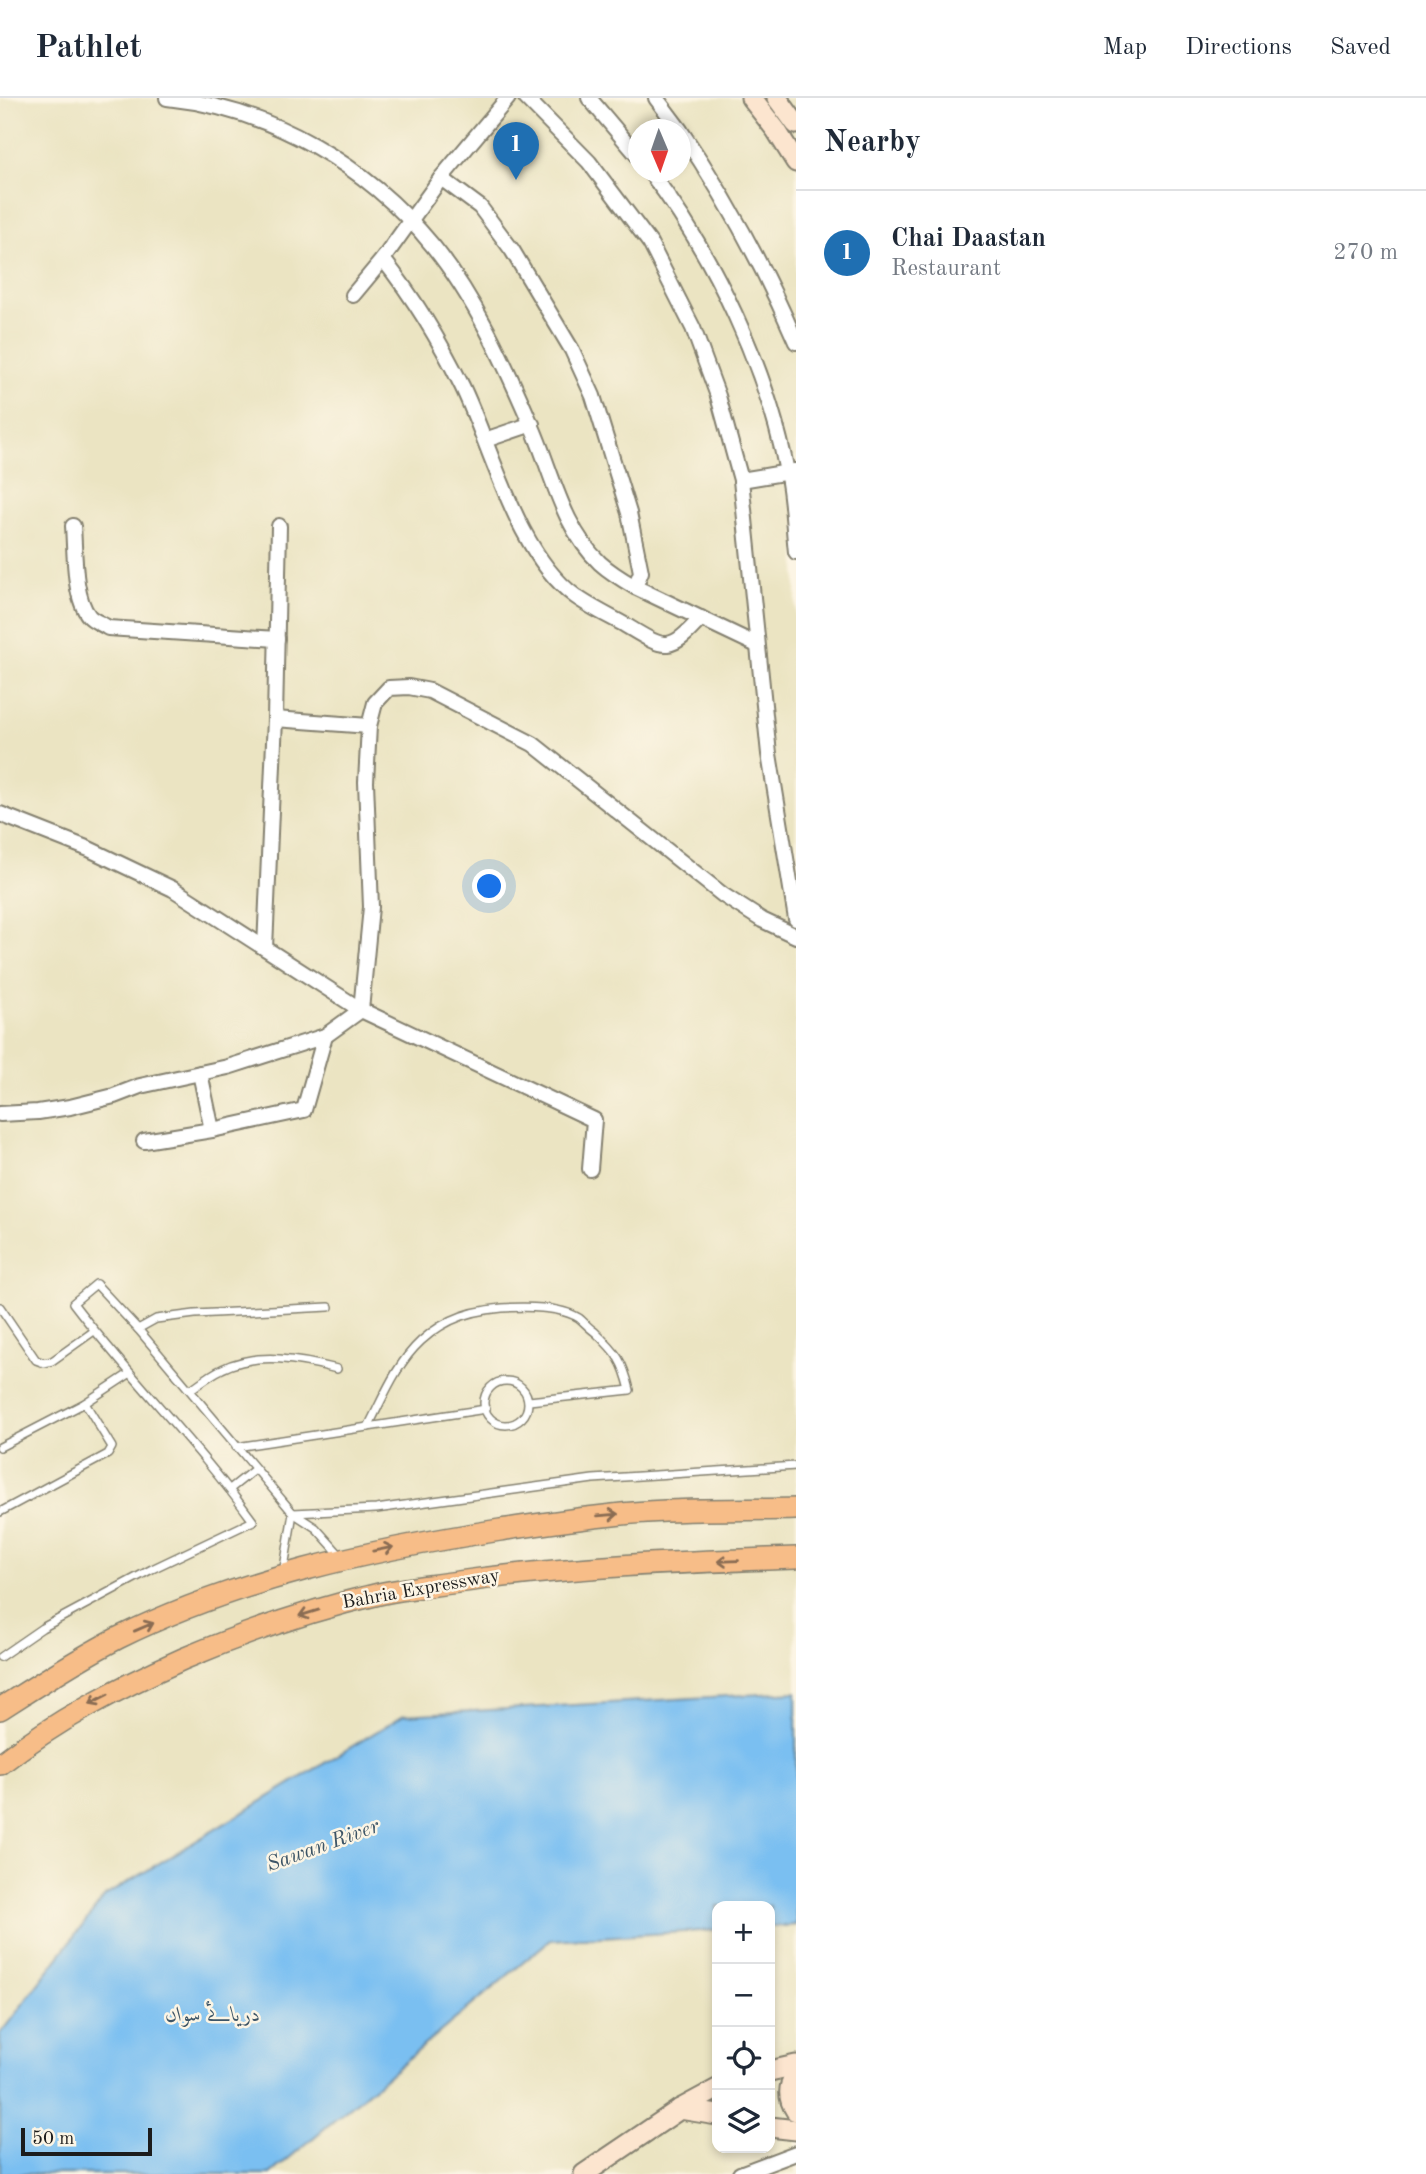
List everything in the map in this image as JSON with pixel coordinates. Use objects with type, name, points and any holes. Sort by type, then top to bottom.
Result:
[{"type":"main road","points":[[751,98],[796,162]]},
{"type":"main road","points":[[784,103],[796,124]]},
{"type":"main road","points":[[0,1709],[60,1670],[119,1638],[192,1606],[283,1575],[343,1559],[429,1541],[591,1517],[649,1512],[796,1509]]},
{"type":"main road","name":"Bahria Expressway","points":[[0,1764],[37,1735],[90,1703],[142,1677],[248,1632],[316,1610],[383,1594],[523,1573],[652,1563],[796,1558]]},
{"type":"main road","points":[[775,2070],[796,2064]]},
{"type":"main road","points":[[796,2073],[790,2086],[789,2098],[796,2111]]},
{"type":"main road","points":[[583,2174],[680,2109],[715,2090]]},
{"type":"main road","points":[[680,2109],[712,2114]]},
{"type":"main road","points":[[775,2128],[796,2130]]},
{"type":"street","points":[[167,98],[237,105],[326,153],[362,177],[411,221],[435,248],[472,305],[498,352],[532,425],[568,521],[576,533],[601,563],[635,587],[757,645]]},
{"type":"street","points":[[353,295],[383,259],[441,178],[508,98]]},
{"type":"street","points":[[526,98],[589,162],[650,243],[693,328],[718,396],[741,480],[769,754],[796,919]]},
{"type":"street","points":[[589,98],[628,143]]},
{"type":"street","points":[[656,98],[672,119]]},
{"type":"street","points":[[691,147],[741,226],[796,342]]},
{"type":"street","points":[[441,178],[480,207],[512,250],[572,350],[593,396],[629,513],[641,572],[635,587]]},
{"type":"street","points":[[657,182],[693,236],[728,299],[762,381],[792,472],[796,552]]},
{"type":"street","points":[[383,259],[424,317],[461,385],[527,537],[554,576],[574,595],[652,641],[677,643],[701,618]]},
{"type":"street","points":[[485,440],[532,425]]},
{"type":"street","points":[[741,480],[792,472]]},
{"type":"street","points":[[73,526],[80,599],[89,617],[108,628],[277,639]]},
{"type":"street","points":[[265,948],[275,719],[279,526]]},
{"type":"street","points":[[0,1114],[70,1107],[141,1086],[228,1067],[325,1036],[361,1010],[371,907],[366,782],[369,726],[375,703],[388,688],[410,687],[430,691],[533,744],[723,895],[762,920],[796,936]]},
{"type":"street","points":[[275,719],[369,726]]},
{"type":"street","points":[[0,814],[89,849],[173,889],[361,1010],[594,1120],[590,1169]]},
{"type":"street","points":[[144,1141],[212,1130],[304,1110],[325,1036]]},
{"type":"street","points":[[200,1073],[212,1130]]},
{"type":"street","points":[[740,2174],[796,2153]]},
{"type":"lane","points":[[0,1657],[66,1615],[152,1569],[253,1521],[230,1489],[129,1374],[73,1303],[96,1284],[138,1329],[293,1513],[316,1528],[343,1559]]},
{"type":"lane","points":[[0,1307],[36,1360],[44,1363],[52,1361],[94,1331]]},
{"type":"lane","points":[[138,1329],[156,1319],[195,1314],[329,1307]]},
{"type":"lane","points":[[368,1427],[403,1362],[421,1341],[447,1322],[487,1310],[551,1309],[578,1317],[615,1351],[625,1371],[630,1390],[529,1401]]},
{"type":"lane","points":[[190,1390],[223,1368],[246,1361],[275,1359],[337,1369]]},
{"type":"lane","points":[[0,1447],[85,1403],[129,1374]]},
{"type":"lane","points":[[505,1381],[516,1383],[525,1390],[529,1401],[527,1413],[509,1426],[497,1423],[488,1416],[486,1409],[486,1394],[494,1385],[505,1381]]},
{"type":"lane","points":[[0,1512],[108,1454],[112,1447],[85,1403]]},
{"type":"lane","points":[[236,1447],[486,1409]]},
{"type":"lane","points":[[293,1513],[376,1509],[593,1479],[796,1466]]},
{"type":"lane","points":[[230,1489],[255,1469]]},
{"type":"lane","points":[[283,1575],[293,1513]]},
{"type":"water","name":"دریائے سواں","points":[[796,1692],[796,1925],[775,1927],[775,1901],[712,1901],[712,1930],[550,1940],[270,2174],[0,2174],[0,2034],[105,1896],[404,1715]]},
{"type":"place","name":"Chai Daastan","points":[[516,180]]},
{"type":"water label","name":"Sawan River","points":[[323,1846]]}]
